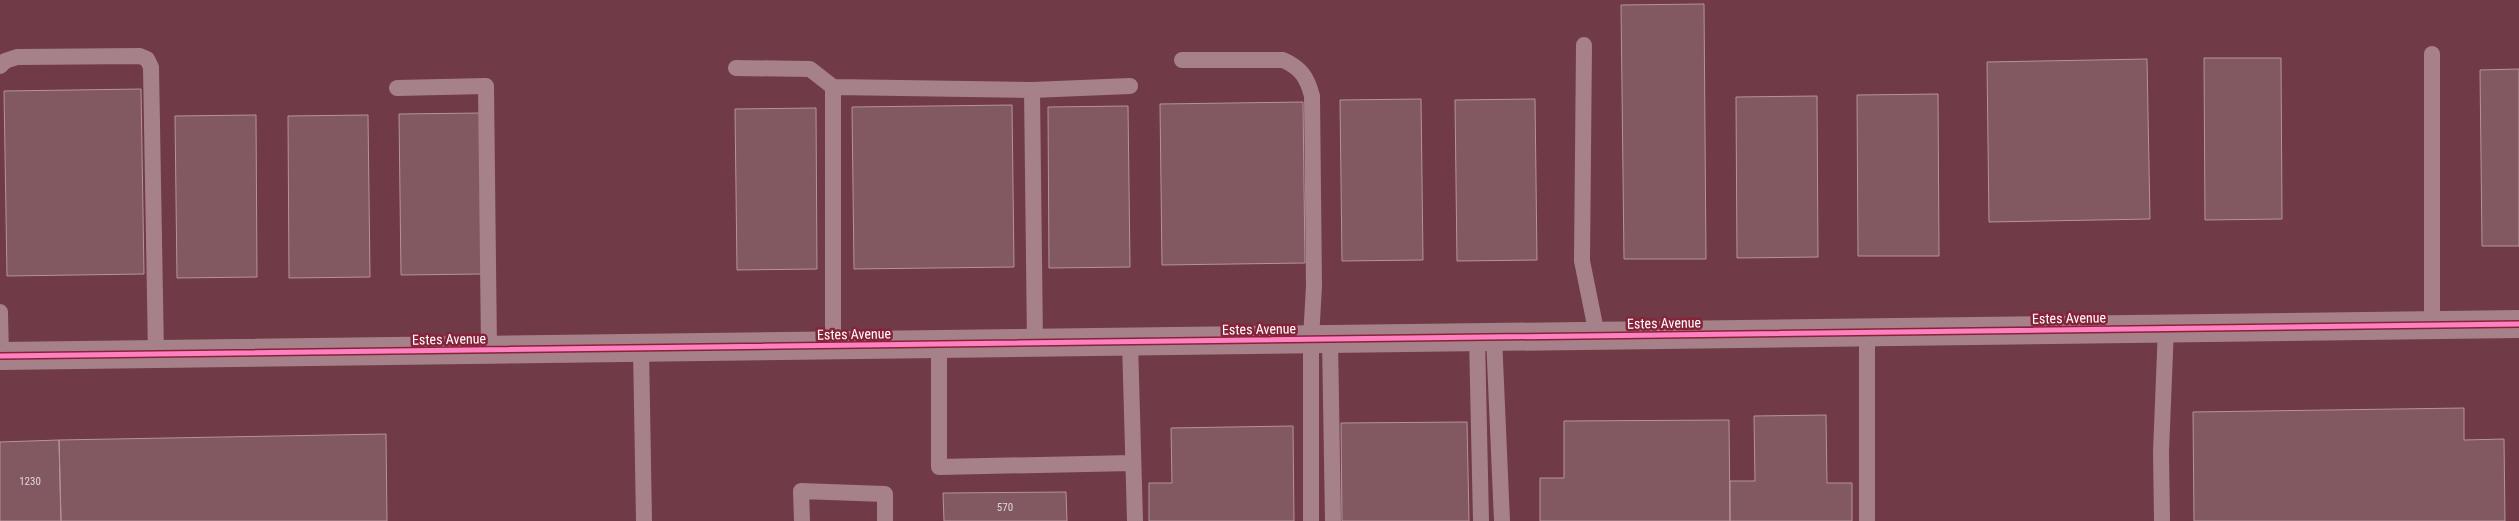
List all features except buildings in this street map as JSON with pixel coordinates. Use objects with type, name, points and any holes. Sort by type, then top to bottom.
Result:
[{"type":"street","name":"Estes Avenue","points":[[0,356],[2519,324]]},
{"type":"lane","points":[[1584,45],[1582,261],[1597,336]]},
{"type":"lane","points":[[2432,54],[2432,325]]},
{"type":"lane","points":[[0,66],[5,61],[17,57],[140,56],[147,59],[151,67],[156,354]]},
{"type":"lane","points":[[1182,60],[1282,60],[1297,66],[1308,80],[1312,96],[1314,286],[1320,339],[1333,521]]},
{"type":"lane","points":[[736,68],[810,69],[833,87],[1032,90],[1130,86]]},
{"type":"lane","points":[[397,88],[486,86],[489,350]]},
{"type":"lane","points":[[833,87],[834,346]]},
{"type":"lane","points":[[1032,90],[1036,343]]},
{"type":"lane","points":[[0,312],[0,356]]},
{"type":"lane","points":[[2162,521],[2161,452],[2166,328]]},
{"type":"lane","points":[[1867,332],[1867,521]]},
{"type":"lane","points":[[1481,521],[1485,337]]},
{"type":"lane","points":[[1485,337],[1502,521]]},
{"type":"lane","points":[[1312,521],[1320,339]]},
{"type":"lane","points":[[1130,342],[1134,521]]},
{"type":"lane","points":[[939,344],[939,466],[1133,463]]},
{"type":"lane","points":[[641,348],[644,521]]},
{"type":"lane","points":[[802,521],[801,491],[885,494],[885,521]]},
{"type":"cycle path","points":[[0,356],[2519,324]]}]
